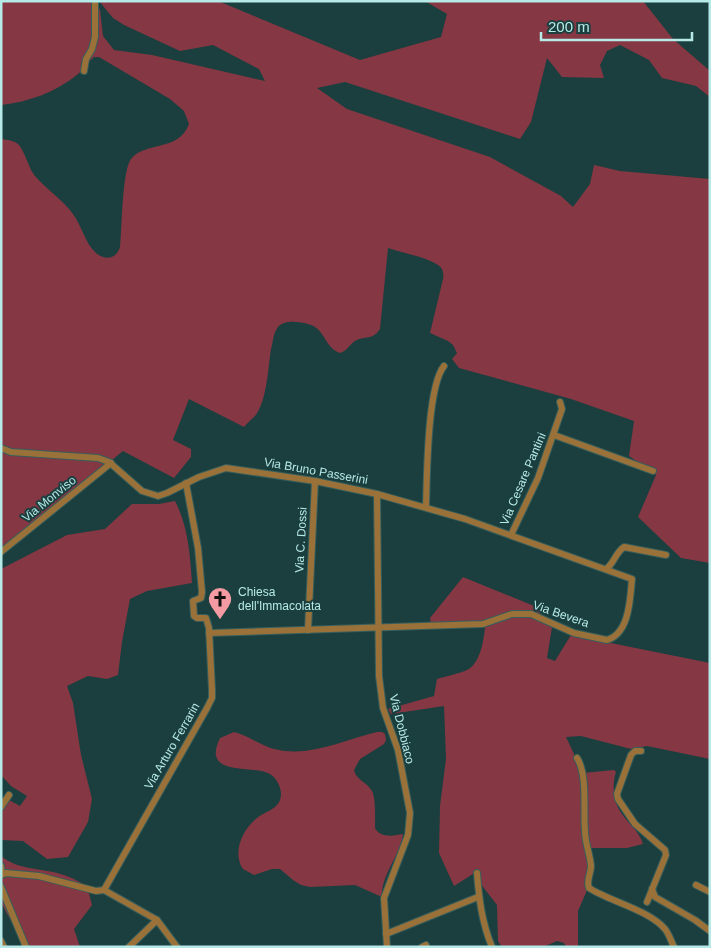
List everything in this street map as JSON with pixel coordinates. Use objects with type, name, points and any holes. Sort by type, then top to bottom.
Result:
[{"type":"street","points":[[84,71],[86,59],[92,49],[95,37],[95,1]]},
{"type":"street","points":[[426,508],[432,415],[437,377],[444,366]]},
{"type":"street","name":"Via Cesare Pantini","points":[[511,535],[538,478],[554,436],[562,409],[560,402]]},
{"type":"street","points":[[554,436],[653,470]]},
{"type":"street","points":[[1,448],[11,452],[98,458],[111,463]]},
{"type":"street","name":"Via Bruno Passerini","points":[[111,463],[135,486],[151,495],[158,496],[210,472],[226,468],[315,481],[377,494],[465,519],[632,579]]},
{"type":"street","name":"Via Monviso","points":[[1,552],[111,463]]},
{"type":"street","name":"Via C. Dossi","points":[[308,630],[315,481]]},
{"type":"street","points":[[186,483],[198,548],[202,592],[201,598],[193,601],[194,616],[206,618],[210,628],[209,633],[380,627]]},
{"type":"street","name":"Via Dobbiaco","points":[[377,494],[380,627],[379,676],[383,708],[398,750],[410,813],[408,835],[384,898],[386,947]]},
{"type":"street","points":[[606,570],[611,566],[618,552],[624,548],[666,555]]},
{"type":"street","name":"Via Bevera","points":[[380,627],[483,624],[520,613],[531,614],[574,633],[607,640],[617,634],[623,626],[629,604],[632,579]]},
{"type":"street","name":"Via Arturo Ferrarin","points":[[104,890],[212,698],[209,633]]},
{"type":"street","points":[[641,751],[635,751],[631,755],[617,794],[618,799],[635,824],[665,850],[666,855],[647,902]]},
{"type":"street","points":[[577,758],[580,764],[584,792],[584,830],[591,869],[588,887],[590,890],[624,904],[658,923],[666,930],[674,947]]},
{"type":"street","points":[[1,806],[9,795]]},
{"type":"street","points":[[1,866],[2,875],[6,873],[39,876],[96,891],[104,890],[157,920],[177,947]]},
{"type":"street","points":[[477,873],[478,897],[485,928],[492,947]]},
{"type":"street","points":[[696,885],[710,892]]},
{"type":"street","points":[[1,887],[26,947]]},
{"type":"street","points":[[652,889],[655,897],[710,931]]},
{"type":"street","points":[[386,934],[478,897]]},
{"type":"street","points":[[129,947],[157,920]]},
{"type":"street","points":[[1,942],[4,947]]},
{"type":"shaded area","points":[[1,1],[96,1],[100,10],[103,36],[114,50],[152,55],[265,81],[259,69],[213,45],[180,51],[124,25],[113,18],[99,1],[218,1],[360,60],[441,37],[447,14],[425,1],[643,1],[673,39],[710,71],[710,97],[696,86],[662,78],[649,60],[620,45],[607,51],[600,65],[604,78],[562,77],[547,58],[531,122],[520,139],[345,82],[317,88],[347,109],[490,157],[561,196],[573,207],[590,184],[594,165],[620,171],[710,179],[710,563],[681,558],[638,517],[656,475],[629,456],[634,421],[571,399],[459,368],[452,359],[457,353],[453,345],[430,333],[443,279],[442,269],[440,266],[427,260],[388,248],[380,329],[377,333],[355,341],[340,353],[331,347],[316,327],[294,322],[281,324],[276,329],[273,338],[262,402],[255,416],[244,427],[189,399],[173,440],[191,449],[191,457],[174,478],[123,451],[1,551],[1,139],[13,141],[19,145],[35,176],[73,214],[92,249],[100,256],[110,258],[116,254],[120,247],[124,187],[131,159],[137,153],[178,139],[189,124],[184,111],[170,99],[99,57],[94,57],[78,74],[51,91],[32,99],[1,105]]},
{"type":"shaded area","points":[[175,501],[186,530],[192,583],[147,591],[130,599],[118,675],[107,679],[88,676],[67,686],[73,703],[81,755],[92,799],[88,822],[68,857],[47,859],[23,841],[1,840],[1,811],[9,800],[20,806],[27,796],[11,786],[1,775],[1,569],[67,535],[105,529],[132,504],[159,504]]},
{"type":"shaded area","points":[[463,577],[539,608],[542,618],[552,627],[547,658],[555,661],[571,635],[710,663],[710,759],[647,746],[631,749],[581,736],[566,737],[583,773],[614,770],[616,772],[614,787],[616,802],[623,815],[639,835],[643,844],[627,848],[588,848],[588,888],[578,911],[578,947],[566,947],[564,943],[557,941],[543,947],[502,947],[498,941],[497,905],[473,874],[454,886],[439,853],[440,806],[446,759],[444,706],[391,714],[388,709],[434,696],[437,679],[460,673],[475,663],[482,645],[485,627],[434,625],[431,623],[430,618]]},
{"type":"shaded area","points":[[234,732],[274,749],[287,751],[313,750],[377,732],[385,734],[386,740],[384,744],[360,759],[354,770],[357,776],[372,791],[375,809],[375,828],[377,831],[387,836],[403,834],[384,881],[382,897],[355,885],[310,887],[301,885],[280,869],[272,869],[254,875],[243,869],[238,856],[243,835],[257,818],[278,804],[281,793],[278,783],[270,774],[257,770],[229,767],[221,763],[217,758],[216,750],[220,738]]},
{"type":"shaded area","points":[[1,856],[17,865],[61,874],[87,886],[92,905],[74,929],[80,947],[27,947],[1,902]]},
{"type":"place","name":"Chiesa dell'Immacolata","points":[[220,620]]}]
